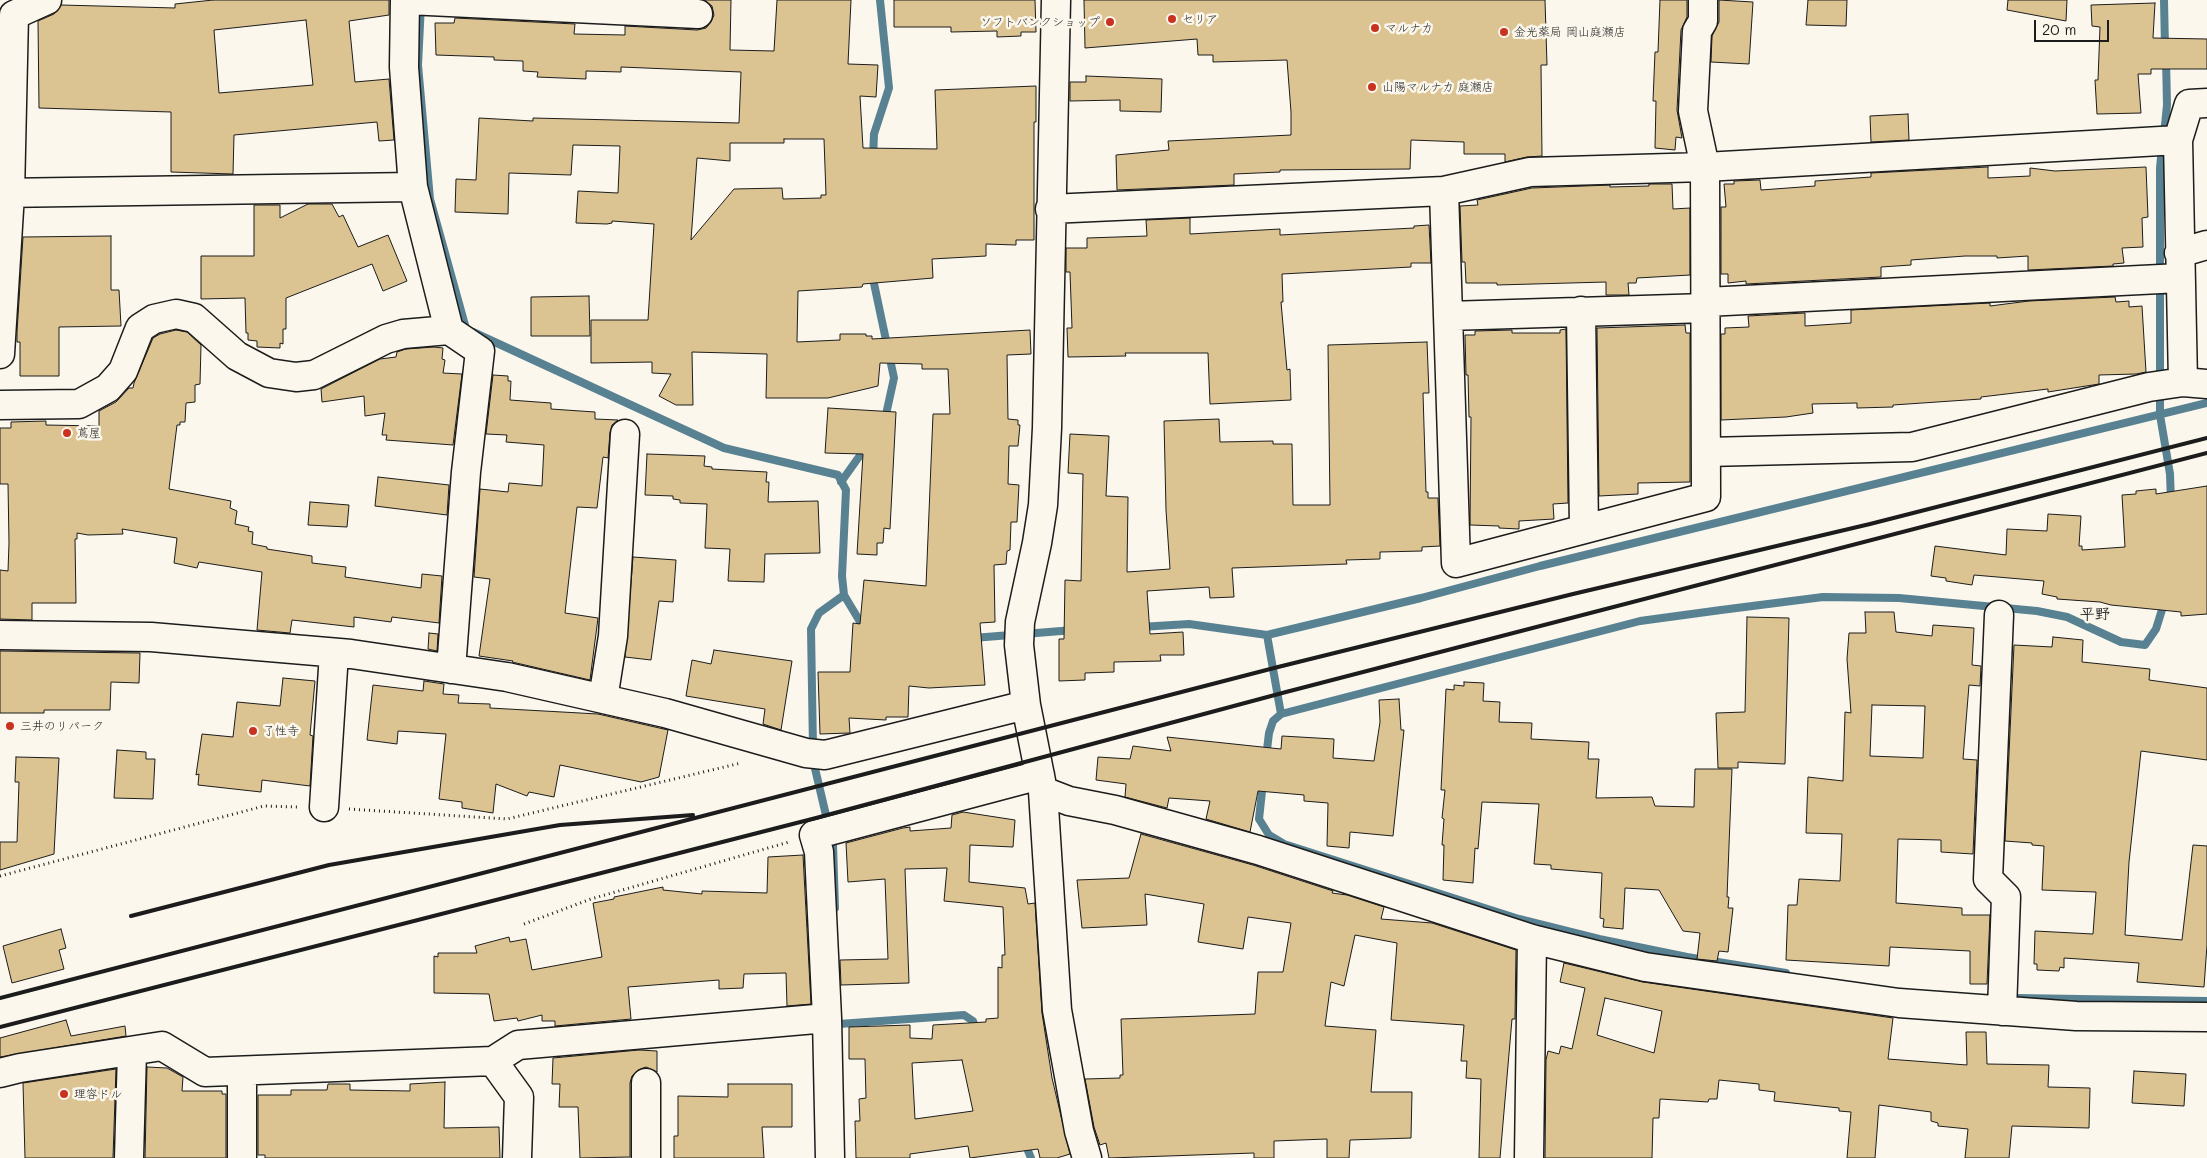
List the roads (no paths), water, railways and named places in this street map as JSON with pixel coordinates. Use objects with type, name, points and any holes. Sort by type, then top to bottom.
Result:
[{"type":"street","points":[[0,354],[5,193],[14,15],[47,0]]},
{"type":"street","points":[[451,669],[466,472],[480,351],[447,320],[412,187],[404,67],[407,0],[698,14]]},
{"type":"street","points":[[1056,0],[1050,209],[1048,418],[1043,504],[1038,543],[1020,634],[1026,705],[1042,783],[1057,1010],[1072,1094],[1087,1158]]},
{"type":"street","points":[[1444,191],[1456,563],[1706,497],[1705,167],[1693,111],[1697,31],[1703,21],[1703,0]]},
{"type":"street","points":[[1707,452],[1912,447],[2178,384],[2169,272],[2167,140],[2189,104],[2207,104]]},
{"type":"street","points":[[1050,209],[1444,191],[1530,172],[1705,167],[2167,140]]},
{"type":"street","points":[[5,193],[412,187]]},
{"type":"street","points":[[1448,316],[1581,312],[1706,305],[2169,272],[2207,245]]},
{"type":"street","points":[[1581,312],[1584,529]]},
{"type":"street","points":[[0,405],[80,404],[108,388],[123,371],[140,328],[154,320],[176,314],[194,318],[237,356],[269,372],[296,377],[314,375],[386,339],[447,320]]},
{"type":"street","points":[[603,699],[613,636],[625,434]]},
{"type":"street","points":[[1999,615],[1988,879],[2006,898],[2002,1002]]},
{"type":"street","points":[[0,635],[151,637],[334,653],[507,677],[665,713],[814,754],[1026,705]]},
{"type":"street","points":[[324,807],[334,653]]},
{"type":"street","points":[[830,1158],[827,1018],[819,852],[823,833],[1042,783],[1069,801],[1115,810],[1258,850],[1532,939],[1645,967],[1899,1004],[2002,1002],[2076,1016],[2207,1017]]},
{"type":"street","points":[[1529,1158],[1532,939]]},
{"type":"street","points":[[0,1073],[20,1068],[162,1046],[206,1072],[493,1061],[518,1045],[827,1018]]},
{"type":"street","points":[[129,1158],[132,1051]]},
{"type":"street","points":[[493,1061],[519,1098],[517,1158]]},
{"type":"street","points":[[242,1071],[242,1158]]},
{"type":"street","points":[[646,1083],[646,1158]]},
{"type":"waterway","points":[[873,158],[874,134],[889,88],[880,0]]},
{"type":"waterway","points":[[2164,0],[2165,48]]},
{"type":"waterway","points":[[421,4],[418,65],[430,199],[465,325]]},
{"type":"waterway","points":[[2164,135],[2167,105],[2166,59]]},
{"type":"waterway","points":[[2162,147],[2160,168],[2160,415],[2170,474],[2171,502]]},
{"type":"waterway","points":[[872,274],[894,378],[885,419]]},
{"type":"waterway","points":[[473,332],[724,448],[838,475],[846,490],[842,576],[844,595],[865,630]]},
{"type":"waterway","points":[[1267,635],[1421,598],[1540,566],[2207,403]]},
{"type":"waterway","points":[[841,482],[866,447]]},
{"type":"waterway","points":[[813,748],[811,629],[819,613],[844,595]]},
{"type":"waterway","points":[[1281,714],[1640,621],[1721,610],[1823,597],[1899,598],[2037,611],[2067,617],[2121,642],[2145,645],[2156,629],[2165,600]]},
{"type":"waterway","points":[[1140,627],[1189,624],[1267,635],[1281,714],[1273,721],[1269,733],[1266,758]]},
{"type":"waterway","points":[[973,638],[1074,630]]},
{"type":"waterway","points":[[813,760],[833,845],[835,908]]},
{"type":"waterway","points":[[1263,782],[1259,819],[1269,835],[1284,844],[1519,919],[1599,939],[1687,957],[1786,973]]},
{"type":"waterway","points":[[2016,998],[2207,1001]]},
{"type":"waterway","points":[[839,1024],[964,1015],[973,1021],[977,1032]]},
{"type":"waterway","points":[[1024,1141],[1031,1158]]},
{"type":"railway","points":[[0,998],[1278,667],[1573,594],[1870,524],[2207,438]]},
{"type":"railway","points":[[0,1027],[816,818],[1286,692],[2207,453]]},
{"type":"railway","points":[[131,916],[329,865],[560,825],[693,815]]},
{"type":"place","name":"セリア","points":[[1172,19]]},
{"type":"place","name":"ソフトバンクショップ","points":[[1110,22]]},
{"type":"place","name":"マルナカ","points":[[1375,28]]},
{"type":"place","name":"金光薬局 岡山庭瀬店","points":[[1504,32]]},
{"type":"place","name":"山陽マルナカ 庭瀬店","points":[[1372,87]]},
{"type":"place","name":"蔦屋","points":[[67,433]]},
{"type":"place","name":"三井のリパーク","points":[[10,726]]},
{"type":"place","name":"了性寺","points":[[253,731]]},
{"type":"place","name":"理容ドル","points":[[64,1094]]},
{"type":"district","name":"平野","points":[[2095,614]]}]
